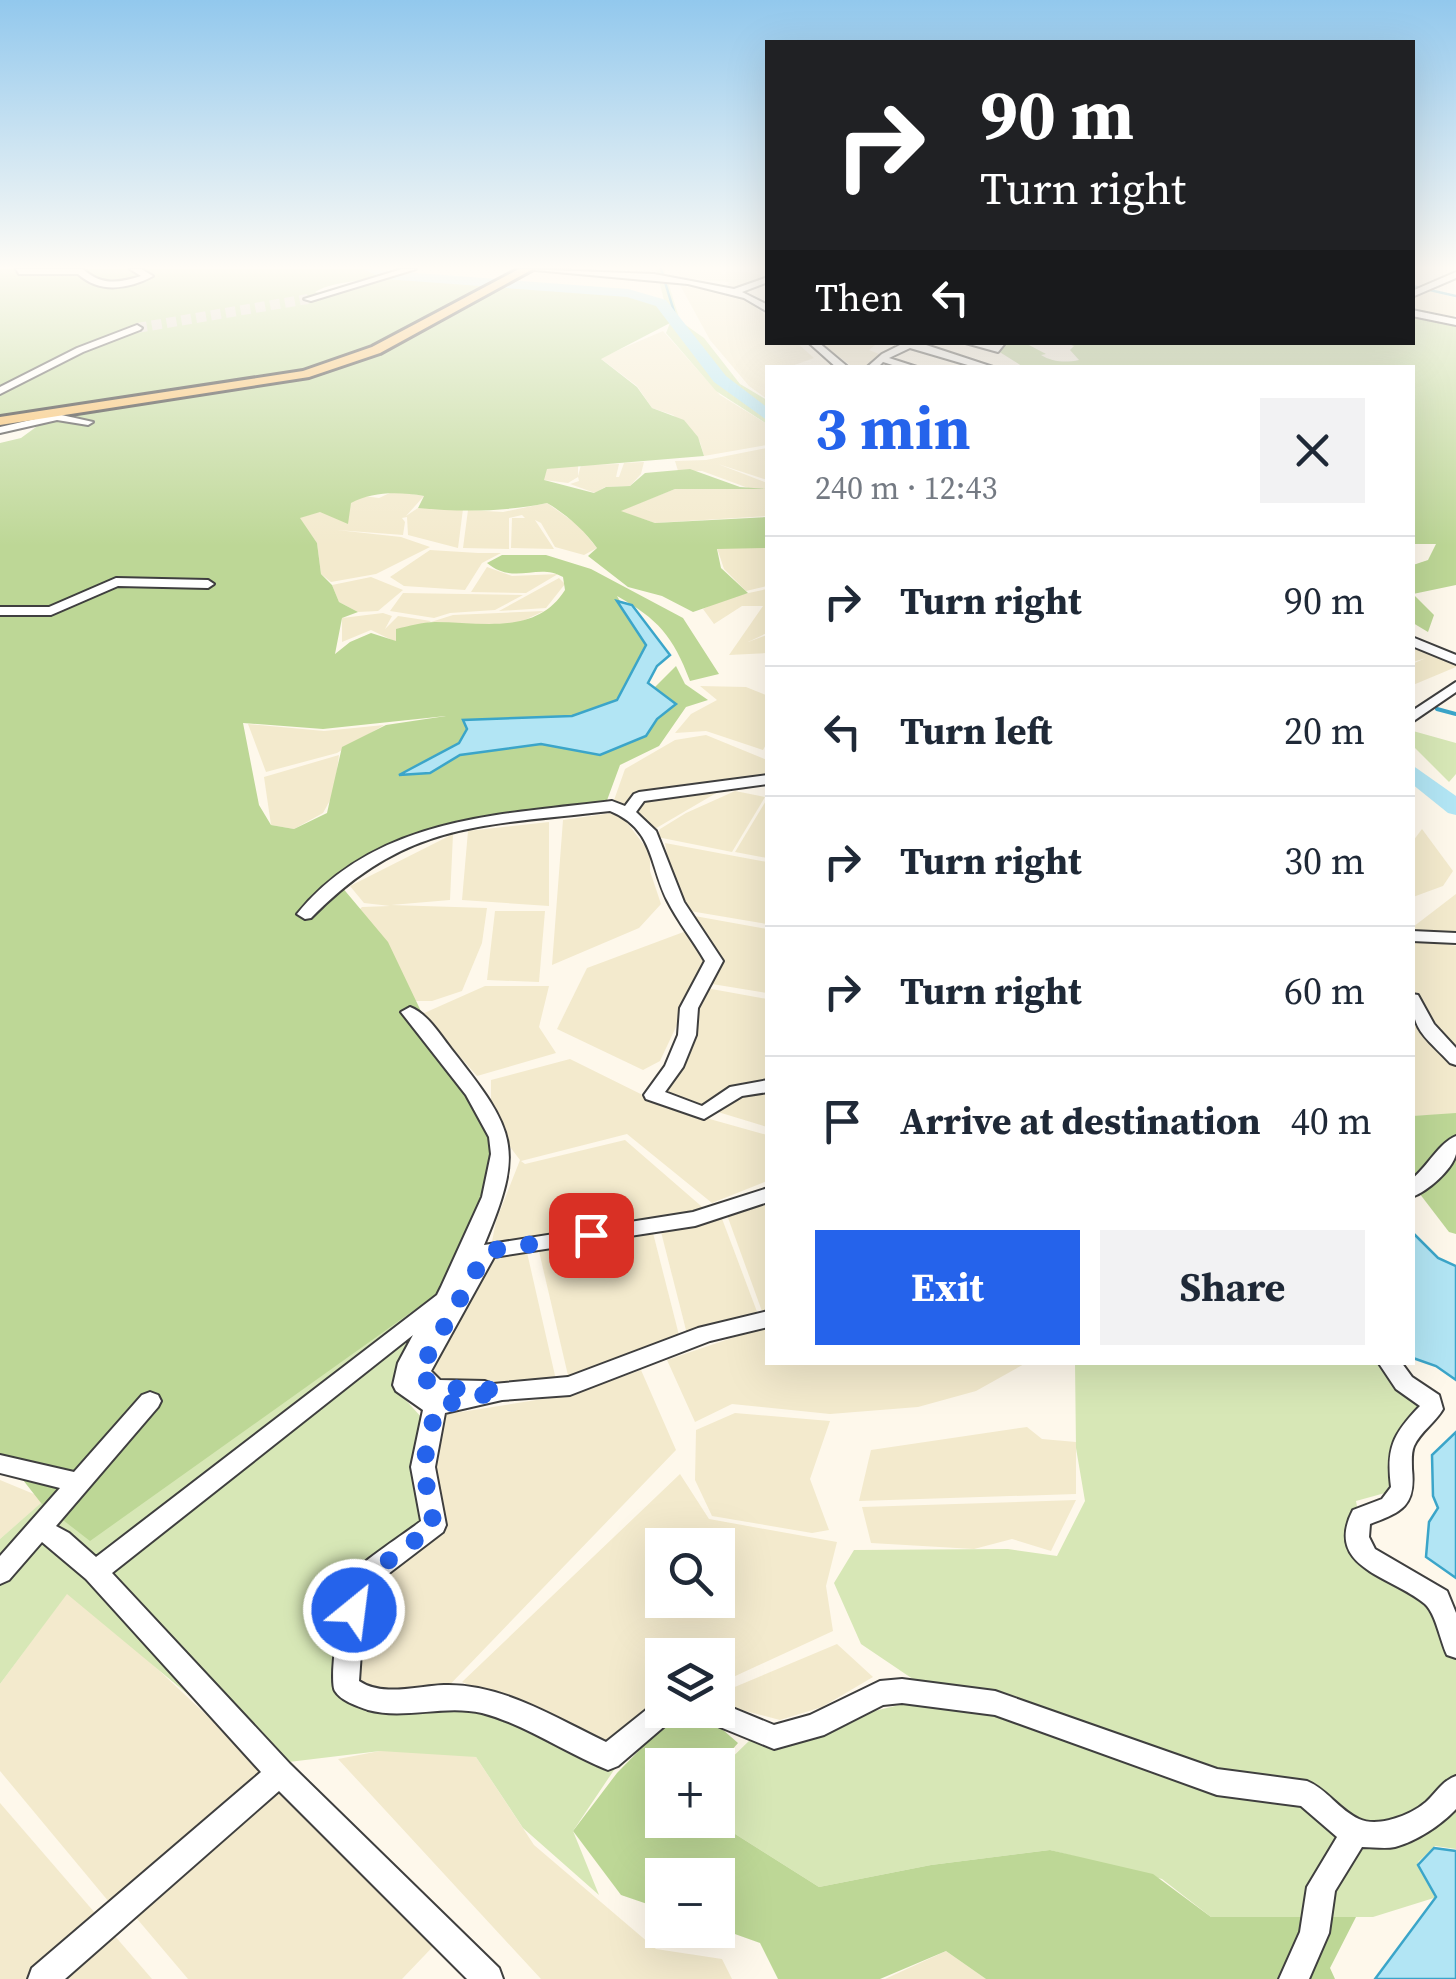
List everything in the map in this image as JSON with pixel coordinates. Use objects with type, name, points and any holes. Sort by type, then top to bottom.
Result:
[{"type":"main road","points":[[0,421],[306,374],[343,361]]},
{"type":"street","points":[[0,392],[55,361]]},
{"type":"street","points":[[0,430],[57,417],[88,422]]},
{"type":"street","points":[[0,611],[51,611],[116,582],[208,584]]},
{"type":"street","points":[[1415,642],[1456,660]]},
{"type":"street","points":[[1415,716],[1456,686]]},
{"type":"street","points":[[629,811],[639,797],[765,778]]},
{"type":"street","points":[[305,914],[374,856],[401,842],[501,820],[612,806],[629,811],[660,847],[674,896],[714,961],[688,1008],[687,1036],[674,1067],[654,1095],[704,1113],[737,1091],[765,1086]]},
{"type":"street","points":[[1415,936],[1456,938]]},
{"type":"street","points":[[1415,1005],[1426,1026],[1456,1059]]},
{"type":"street","points":[[410,1012],[487,1112],[500,1138],[495,1187],[447,1296],[405,1369],[404,1385],[436,1407],[502,1390]]},
{"type":"street","points":[[1415,1187],[1456,1142]]},
{"type":"street","points":[[765,1196],[695,1219],[487,1251],[418,1373],[436,1388],[570,1386],[706,1334],[765,1320]]},
{"type":"street","points":[[94,1572],[447,1296]]},
{"type":"street","points":[[1391,1365],[1404,1383],[1431,1401],[1432,1408],[1407,1435],[1398,1453],[1403,1488],[1390,1506],[1361,1516],[1356,1528],[1358,1546],[1366,1556],[1438,1599],[1456,1647]]},
{"type":"street","points":[[0,1573],[150,1400]]},
{"type":"street","points":[[436,1407],[423,1467],[434,1526],[360,1582],[349,1638],[346,1686],[357,1696],[379,1701],[438,1696],[473,1699],[500,1707],[608,1757],[645,1726]]},
{"type":"street","points":[[0,1464],[80,1483]]},
{"type":"street","points":[[38,1528],[60,1540],[94,1572],[280,1773],[488,1979]]},
{"type":"street","points":[[735,1721],[774,1736],[815,1726],[880,1693],[902,1691],[994,1704],[1217,1782],[1307,1794],[1355,1834],[1393,1834],[1433,1814],[1456,1789]]},
{"type":"street","points":[[44,1979],[280,1773]]},
{"type":"street","points":[[1294,1979],[1314,1933],[1320,1887],[1355,1834]]},
{"type":"shaded area","points":[[604,361],[690,361],[720,395],[765,423],[765,445],[704,456],[700,442],[673,415],[652,408],[637,386]]},
{"type":"shaded area","points":[[728,361],[805,361],[765,365],[765,398]]},
{"type":"shaded area","points":[[845,361],[873,361],[868,365]]},
{"type":"shaded area","points":[[765,448],[765,479],[718,464],[765,482],[765,516],[655,523],[619,511],[675,489],[751,489],[702,471],[678,471],[675,461],[706,460]]},
{"type":"shaded area","points":[[644,462],[641,474],[630,486],[605,487],[595,493],[570,484],[579,481],[578,477],[568,483],[544,480],[540,474],[546,469],[578,465],[578,476],[581,465],[619,464],[619,477],[624,463]]},
{"type":"shaded area","points":[[394,491],[424,496],[406,516],[418,508],[463,509],[458,548],[408,535],[407,517],[402,518],[403,535],[337,530],[401,537],[430,547],[376,574],[331,582],[321,574],[317,543],[299,518],[363,496],[379,498]]},
{"type":"shaded area","points":[[547,503],[578,525],[597,548],[584,555],[555,547],[541,523],[535,520],[554,549],[511,548],[512,518],[525,518],[522,515],[509,518],[509,549],[463,548],[468,510],[503,512]]},
{"type":"shaded area","points":[[717,548],[765,548],[765,586],[746,591],[724,569]]},
{"type":"shaded area","points":[[430,550],[501,553],[482,563],[465,590],[404,586],[390,577]]},
{"type":"shaded area","points":[[487,567],[512,576],[558,574],[526,593],[471,592]]},
{"type":"shaded area","points":[[371,577],[403,590],[378,611],[358,612],[339,602],[332,585]]},
{"type":"shaded area","points":[[559,578],[565,584],[546,608],[499,611]]},
{"type":"shaded area","points":[[765,589],[765,634],[748,642],[765,636],[765,653],[729,655],[763,606],[742,606],[714,624],[703,609],[725,598]]},
{"type":"shaded area","points":[[403,593],[523,595],[495,610],[434,618],[390,611]]},
{"type":"shaded area","points":[[544,611],[512,626],[431,622],[453,615]]},
{"type":"shaded area","points":[[383,613],[392,616],[385,629],[398,616],[431,621],[396,642],[371,630],[342,642],[342,618]]},
{"type":"shaded area","points":[[1415,646],[1456,667],[1415,684],[1415,663],[1426,658],[1415,661]]},
{"type":"shaded area","points":[[700,686],[746,687],[765,695],[763,750],[706,731],[675,733],[691,714],[717,700]]},
{"type":"shaded area","points":[[248,724],[324,731],[384,725],[337,753],[266,772]]},
{"type":"shaded area","points":[[706,735],[765,759],[765,777],[735,782],[653,830],[613,803],[625,769],[675,740]]},
{"type":"shaded area","points":[[339,755],[334,793],[323,813],[294,829],[271,825],[264,777]]},
{"type":"shaded area","points":[[735,791],[765,797],[732,852],[657,837],[660,829],[686,813]]},
{"type":"shaded area","points":[[765,802],[765,858],[735,852]]},
{"type":"shaded area","points":[[619,812],[650,853],[650,871],[661,904],[639,928],[552,965],[563,820]]},
{"type":"shaded area","points":[[549,822],[549,906],[462,900],[468,831]]},
{"type":"shaded area","points":[[1422,829],[1453,871],[1443,886],[1415,896],[1415,838]]},
{"type":"shaded area","points":[[453,834],[450,900],[391,905],[487,908],[482,943],[462,991],[432,1001],[377,1001],[316,956],[362,907],[390,906],[364,903],[350,886]]},
{"type":"shaded area","points":[[665,843],[765,862],[765,924],[684,910],[674,896]]},
{"type":"shaded area","points":[[1456,894],[1456,938],[1415,929]]},
{"type":"shaded area","points":[[495,911],[545,911],[539,982],[487,980]]},
{"type":"shaded area","points":[[689,915],[765,929],[765,993],[712,984],[713,961]]},
{"type":"shaded area","points":[[689,930],[707,961],[660,1061],[643,1070],[557,1029],[587,968]]},
{"type":"shaded area","points":[[1415,938],[1456,946],[1456,1114],[1415,1116]]},
{"type":"shaded area","points":[[485,986],[549,986],[539,1027],[556,1053],[477,1076],[422,1014]]},
{"type":"shaded area","points":[[706,988],[765,999],[765,1079],[735,1084],[702,1105],[662,1092]]},
{"type":"shaded area","points":[[570,1059],[667,1107],[765,1134],[765,1182],[712,1203],[627,1134],[521,1161],[525,1164],[625,1140],[708,1212],[491,1247],[496,1221],[520,1160],[491,1122],[491,1080]]},
{"type":"shaded area","points":[[765,1091],[765,1126],[718,1112],[741,1095]]},
{"type":"shaded area","points":[[765,1203],[765,1314],[763,1314],[727,1215]]},
{"type":"shaded area","points":[[721,1216],[759,1317],[687,1334],[660,1228]]},
{"type":"shaded area","points":[[652,1229],[680,1339],[570,1384],[538,1247]]},
{"type":"shaded area","points":[[526,1248],[556,1380],[493,1385],[444,1383],[426,1369],[491,1254]]},
{"type":"shaded area","points":[[765,1327],[765,1365],[1022,1365],[976,1391],[918,1407],[830,1414],[732,1404],[695,1422],[667,1360]]},
{"type":"shaded area","points":[[641,1370],[676,1450],[438,1697],[346,1686],[354,1590],[431,1467],[442,1415],[574,1394]]},
{"type":"shaded area","points":[[735,1413],[830,1421],[810,1479],[829,1530],[812,1533],[712,1516],[695,1480],[696,1430]]},
{"type":"shaded area","points":[[1027,1427],[1042,1439],[1076,1442],[1076,1494],[859,1501],[871,1450]]},
{"type":"shaded area","points":[[680,1474],[709,1519],[837,1542],[826,1586],[833,1631],[735,1676],[735,1638],[645,1638],[645,1725],[615,1751],[462,1682]]},
{"type":"shaded area","points":[[0,1480],[46,1499],[0,1539]]},
{"type":"shaded area","points":[[1076,1500],[1051,1551],[1012,1539],[974,1549],[871,1543],[862,1507]]},
{"type":"shaded area","points":[[67,1593],[149,1661],[267,1772],[114,1908],[0,1771],[0,1684]]},
{"type":"shaded area","points":[[837,1644],[873,1677],[822,1707],[780,1720],[735,1708],[735,1687]]},
{"type":"shaded area","points":[[411,1745],[476,1757],[534,1845],[645,1940],[645,1948],[722,1959],[732,1979],[541,1979],[338,1759]]},
{"type":"shaded area","points":[[274,1779],[444,1935],[402,1979],[188,1979],[133,1914]]},
{"type":"shaded area","points":[[0,1803],[152,1979],[0,1979]]},
{"type":"shaded area","points":[[946,1951],[986,1979],[885,1979]]},
{"type":"green space","points":[[0,361],[49,361],[0,390]]},
{"type":"green space","points":[[66,361],[604,361],[637,387],[652,408],[684,420],[698,437],[704,456],[547,469],[544,480],[594,493],[606,487],[630,486],[645,473],[690,469],[740,487],[765,489],[675,489],[621,511],[655,523],[765,517],[765,548],[717,549],[721,568],[748,593],[693,612],[662,596],[628,587],[588,556],[597,548],[592,541],[547,503],[467,511],[418,508],[424,496],[387,494],[351,503],[348,524],[320,512],[300,518],[317,543],[321,574],[332,585],[339,602],[358,612],[342,618],[335,654],[371,633],[396,641],[396,629],[420,623],[506,623],[539,614],[565,590],[563,577],[544,572],[507,573],[487,563],[502,555],[546,555],[591,569],[683,618],[719,674],[690,681],[662,630],[617,596],[646,645],[621,692],[654,688],[676,666],[685,684],[708,700],[686,707],[659,746],[620,765],[606,803],[456,821],[390,843],[336,880],[388,942],[438,1047],[501,1156],[466,1255],[438,1293],[90,1541],[41,1503],[5,1457],[0,1458],[0,443],[21,438],[47,419],[0,420],[0,395]],"holes":[[[446,716],[386,725],[342,747],[327,813],[294,829],[271,825],[259,805],[243,723],[323,729]]]},
{"type":"green space","points":[[690,361],[722,361],[740,384],[765,399],[765,423],[716,391]]},
{"type":"green space","points":[[1014,361],[1456,361],[1456,585],[1415,594],[1415,564],[1428,560],[1436,544],[1415,544],[1415,365],[1020,365]]},
{"type":"green space","points":[[1415,596],[1434,615],[1428,632],[1415,624]]},
{"type":"green space","points":[[1415,732],[1456,743],[1456,774],[1449,782],[1415,748]]},
{"type":"green space","points":[[1456,1113],[1456,1234],[1449,1232],[1415,1188],[1415,1116]]},
{"type":"green space","points":[[476,1213],[404,1352],[392,1385],[423,1419],[429,1529],[363,1580],[354,1693],[508,1710],[616,1767],[573,1831],[599,1895],[523,1828],[476,1757],[380,1751],[272,1764],[67,1594],[0,1684],[0,1539],[41,1503],[117,1462]]},
{"type":"green space","points":[[1075,1365],[1384,1365],[1387,1378],[1432,1409],[1385,1493],[1356,1501],[1366,1556],[1425,1592],[1456,1644],[1456,1849],[1435,1846],[1418,1862],[1437,1897],[1373,1917],[1211,1917],[1162,1879],[1050,1850],[931,1865],[819,1887],[735,1834],[735,1755],[750,1740],[938,1696],[861,1644],[834,1583],[854,1550],[1008,1549],[1057,1556],[1085,1501],[1076,1448]]},
{"type":"green space","points":[[661,1728],[722,1729],[738,1743],[734,1748],[645,1748],[645,1838],[735,1838],[735,1834],[819,1887],[931,1865],[1050,1850],[1153,1874],[1211,1917],[1356,1917],[1330,1968],[1335,1979],[986,1979],[946,1951],[880,1979],[778,1979],[760,1943],[735,1934],[735,1858],[645,1858],[645,1903],[621,1895],[573,1831],[617,1773]]},
{"type":"water","points":[[617,601],[632,605],[670,655],[657,666],[648,683],[676,704],[657,719],[646,736],[600,755],[541,744],[460,755],[430,773],[399,775],[459,743],[467,729],[463,720],[572,716],[617,700],[646,645]]},
{"type":"water","points":[[1415,1235],[1438,1258],[1456,1266],[1456,1380],[1436,1366],[1415,1359]]},
{"type":"water","points":[[1456,1432],[1456,1578],[1426,1557],[1429,1522],[1438,1508],[1433,1496],[1432,1455]]},
{"type":"water","points":[[1434,1848],[1456,1851],[1456,1979],[1375,1979],[1436,1897],[1418,1865]]},
{"type":"waterway","points":[[706,361],[720,379],[765,414]]},
{"type":"waterway","points":[[1437,709],[1456,714]]},
{"type":"waterway","points":[[1415,774],[1456,808]]},
{"type":"route","points":[[354,1610],[360,1582],[434,1526],[423,1467],[436,1407],[502,1390],[436,1388],[418,1373],[487,1251],[591,1235]]}]
